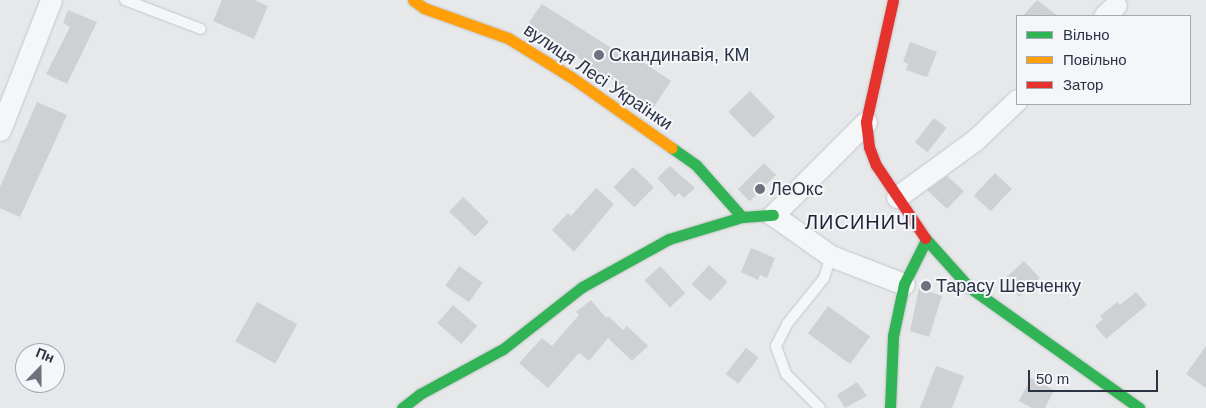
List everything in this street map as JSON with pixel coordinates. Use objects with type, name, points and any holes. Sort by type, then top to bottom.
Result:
[{"type":"street","points":[[0,130],[51,0]]},
{"type":"street","name":"вулиця Лесі Українки","points":[[413,0],[424,8],[508,38],[571,77],[696,165],[742,217]]},
{"type":"street","points":[[893,0],[866,122],[869,148],[876,165],[926,240],[969,287],[1140,408]]},
{"type":"street","points":[[897,197],[975,140],[1016,101]]},
{"type":"street","points":[[773,215],[866,122]]},
{"type":"street","points":[[402,408],[420,394],[504,349],[582,288],[669,239],[742,217],[773,215],[831,256],[904,284]]},
{"type":"street","points":[[890,408],[893,336],[904,284],[926,240]]},
{"type":"lane","points":[[125,0],[201,29]]},
{"type":"lane","points":[[820,408],[786,374],[776,346],[787,324],[824,278],[831,256]]},
{"type":"building","points":[[222,0],[254,0],[268,6],[254,39],[213,21]]},
{"type":"building","points":[[1037,0],[1057,15],[1024,15]]},
{"type":"building","name":"Скандинавія, КМ","points":[[542,4],[627,58],[630,53],[671,81],[653,108],[607,76],[604,81],[588,70],[590,66],[560,46],[557,50],[524,29]]},
{"type":"building","points":[[68,10],[97,22],[67,84],[46,74],[70,27],[63,23]]},
{"type":"building","points":[[910,42],[937,52],[927,77],[906,70],[908,64],[903,62]]},
{"type":"building","points":[[750,91],[775,117],[753,138],[728,112]]},
{"type":"building","points":[[37,102],[67,115],[20,217],[0,208],[0,187]]},
{"type":"building","points":[[934,118],[947,128],[928,152],[915,142]]},
{"type":"building","points":[[764,163],[776,175],[750,201],[738,189]]},
{"type":"building","points":[[670,166],[695,188],[684,198],[679,193],[675,197],[657,178]]},
{"type":"building","points":[[633,167],[654,187],[634,207],[614,187]]},
{"type":"building","points":[[995,173],[1012,189],[991,211],[974,196]]},
{"type":"building","points":[[947,176],[964,191],[947,209],[927,190]]},
{"type":"building","points":[[596,188],[614,204],[574,252],[552,230],[568,213],[571,216]]},
{"type":"building","points":[[463,197],[489,222],[475,236],[449,211]]},
{"type":"building","points":[[751,248],[775,258],[767,278],[760,275],[758,280],[741,272]]},
{"type":"building","points":[[1024,261],[1040,278],[1019,297],[1004,280]]},
{"type":"building","points":[[709,265],[728,282],[710,301],[692,284]]},
{"type":"building","points":[[459,266],[483,283],[469,302],[445,286]]},
{"type":"building","points":[[660,266],[685,293],[670,307],[645,280]]},
{"type":"building","points":[[919,288],[942,296],[929,337],[910,331]]},
{"type":"building","points":[[1136,292],[1147,305],[1106,339],[1095,326],[1103,319],[1100,316],[1117,302],[1120,305]]},
{"type":"building","points":[[591,300],[606,318],[608,316],[623,330],[627,326],[648,346],[632,361],[608,338],[589,361],[579,353],[548,388],[519,363],[542,338],[552,346],[579,315],[576,312]]},
{"type":"building","points":[[257,302],[297,324],[275,364],[235,341]]},
{"type":"building","points":[[453,305],[477,326],[461,344],[437,323]]},
{"type":"building","points":[[828,306],[870,337],[850,364],[808,334]]},
{"type":"building","points":[[1206,346],[1206,388],[1186,374]]},
{"type":"building","points":[[746,348],[759,358],[738,384],[726,374]]},
{"type":"building","points":[[936,366],[964,376],[952,408],[920,408]]},
{"type":"building","points":[[1031,378],[1054,390],[1045,408],[1032,408],[1019,401]]},
{"type":"building","points":[[857,382],[867,396],[845,408],[837,395]]},
{"type":"traffic: fast","points":[[672,148],[696,165],[742,217]]},
{"type":"traffic: fast","points":[[402,408],[420,394],[503,349],[582,287],[669,239],[742,217],[773,215]]},
{"type":"traffic: fast","points":[[925,238],[969,287],[1139,408]]},
{"type":"traffic: fast","points":[[890,408],[893,336],[904,284],[926,240]]},
{"type":"traffic: slow","points":[[413,0],[424,8],[508,38],[571,77],[672,148]]},
{"type":"traffic: jam","points":[[893,0],[866,122],[869,147],[876,165],[925,238]]},
{"type":"place","name":"Скандинавія, КМ","points":[[599,55]]},
{"type":"place","name":"ЛеОкс","points":[[760,189]]},
{"type":"place","name":"Тарасу Шевченку","points":[[926,286]]},
{"type":"district","name":"ЛИСИНИЧІ","points":[[861,222]]}]
